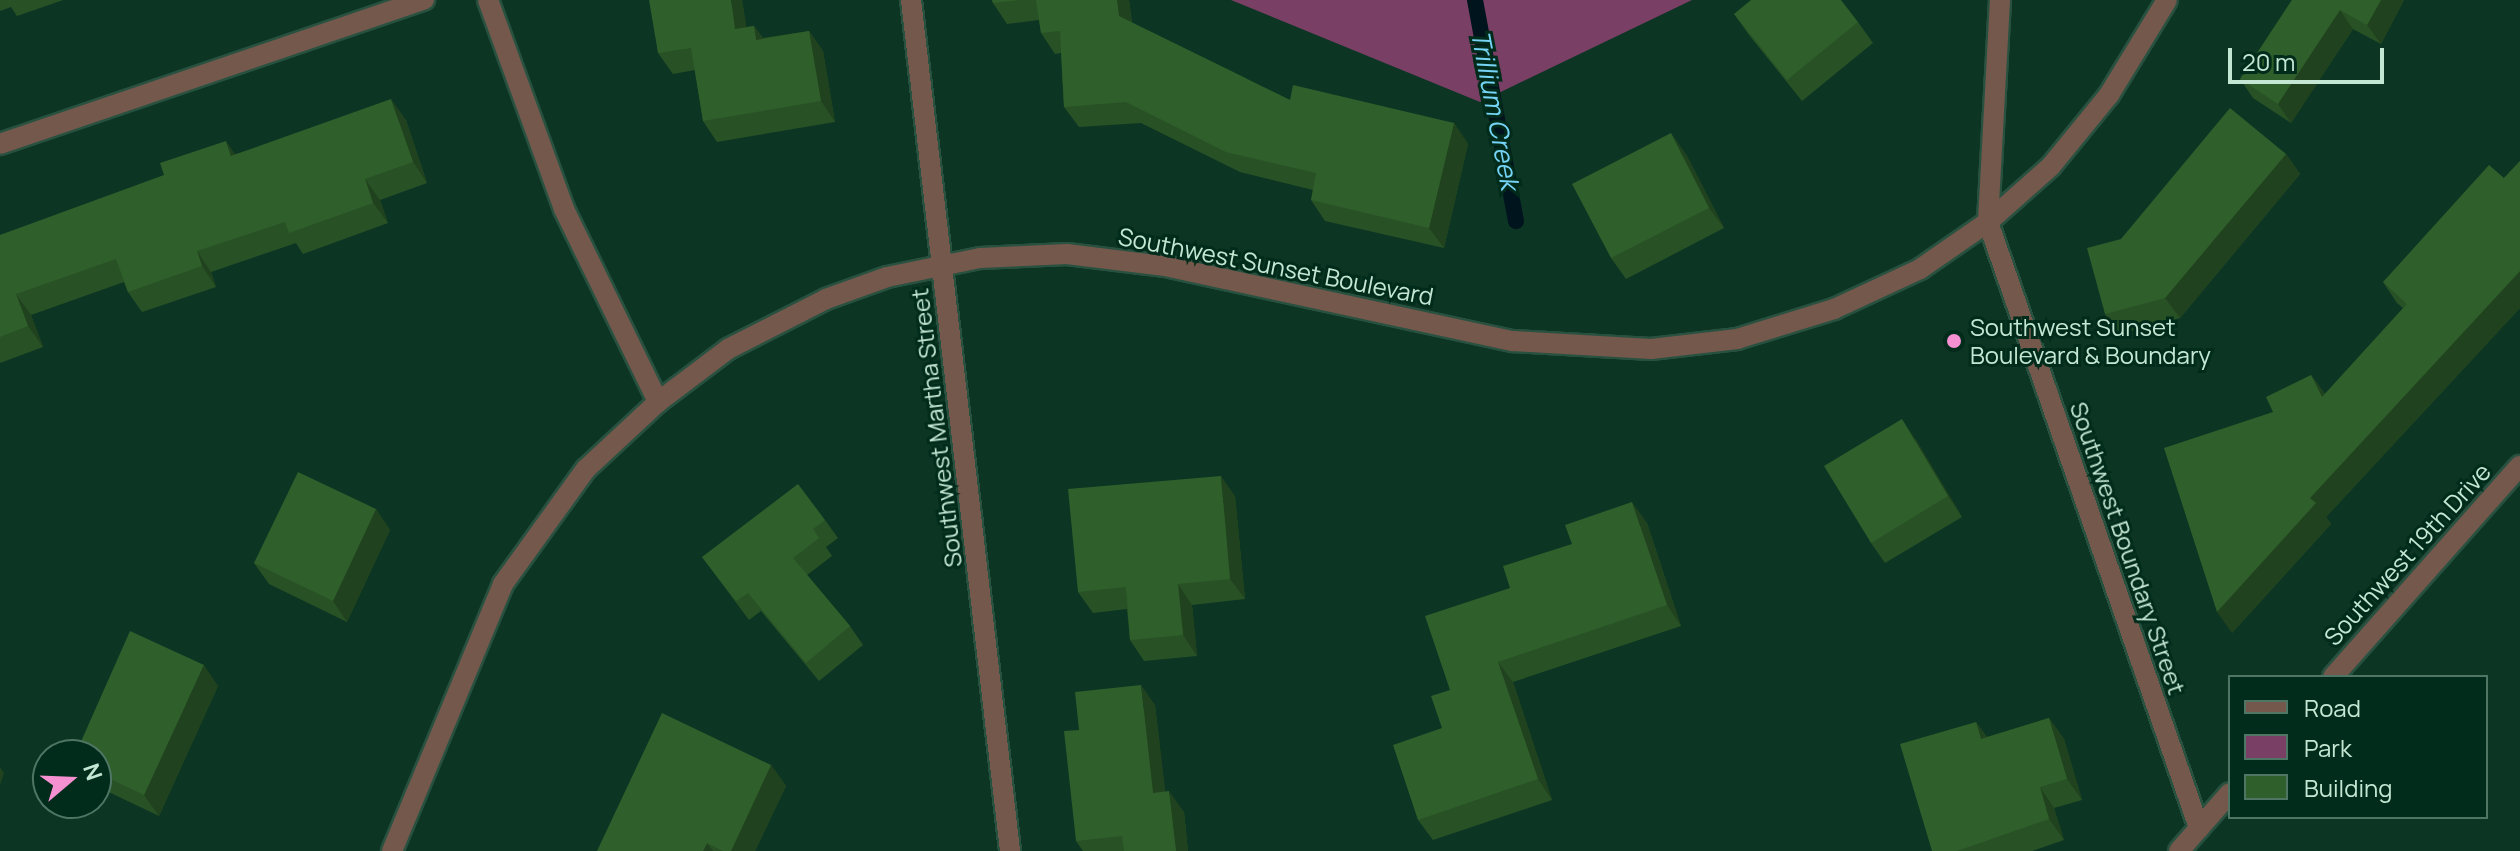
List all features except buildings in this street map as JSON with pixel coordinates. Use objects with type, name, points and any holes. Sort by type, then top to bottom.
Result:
[{"type":"street","points":[[0,144],[424,0]]},
{"type":"street","points":[[488,0],[564,209],[658,402]]},
{"type":"street","name":"Southwest Martha Street","points":[[911,0],[1010,851]]},
{"type":"street","name":"Southwest Boundary Street","points":[[2000,0],[1988,222],[2199,828]]},
{"type":"street","name":"Southwest Sunset Boulevard","points":[[392,851],[503,584],[586,469],[658,402],[728,349],[826,299],[887,277],[980,258],[1067,254],[1165,266],[1513,341],[1651,349],[1737,339],[1834,309],[1920,269],[1988,222],[2051,166],[2109,95],[2167,0]]},
{"type":"street","name":"Southwest 19th Drive","points":[[2335,675],[2520,466]]},
{"type":"street","points":[[2179,851],[2228,795]]},
{"type":"green space","points":[[1231,0],[1692,0],[1480,102]]},
{"type":"waterway","name":"Trillium Creek","points":[[1475,0],[1516,221]]},
{"type":"place","name":"Southwest Sunset Boulevard & Boundary","points":[[1954,341]]}]
